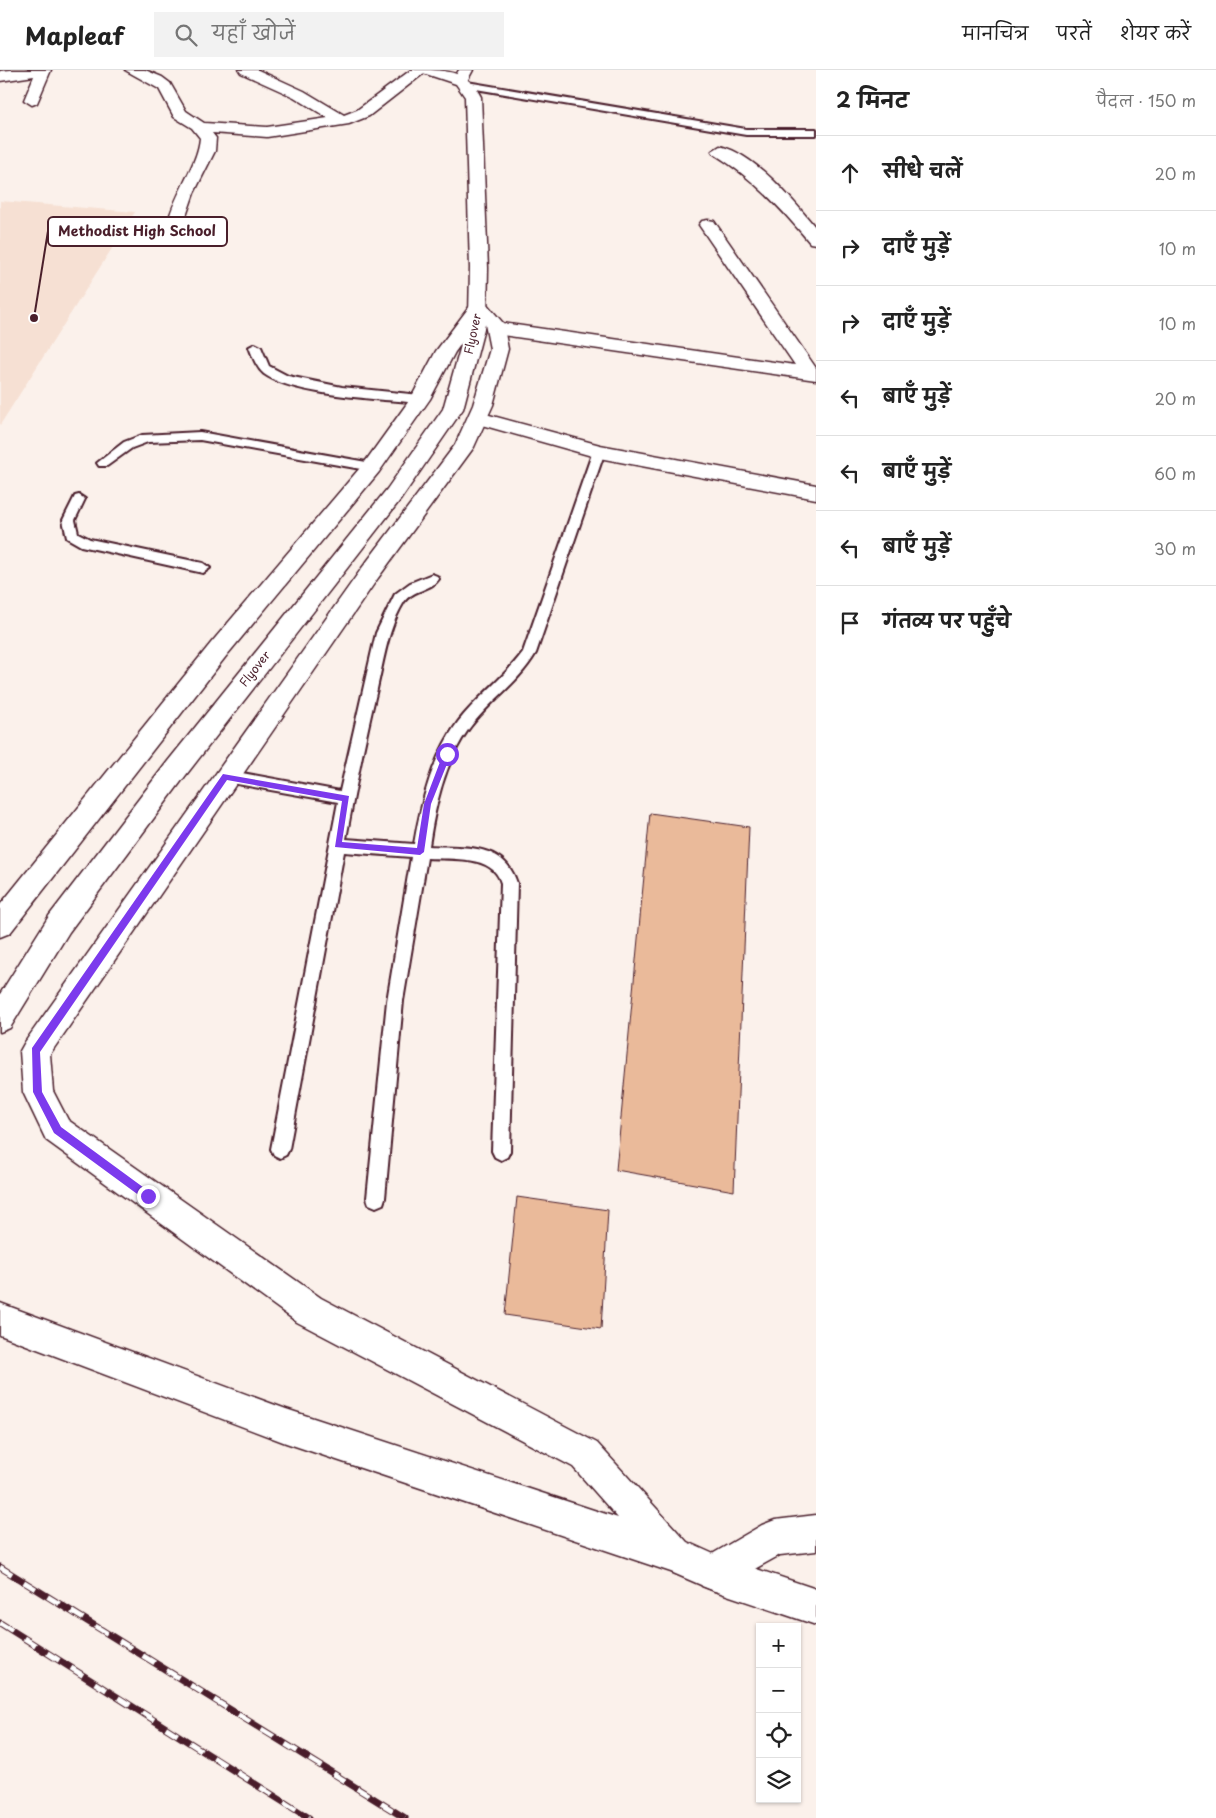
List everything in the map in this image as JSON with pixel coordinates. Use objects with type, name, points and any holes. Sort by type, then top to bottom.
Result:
[{"type":"street","points":[[0,76],[44,70],[32,100]]},
{"type":"street","points":[[132,70],[157,80],[165,86],[180,114],[200,127],[208,138],[207,151],[186,193],[179,215]]},
{"type":"street","points":[[246,70],[299,94],[343,121]]},
{"type":"street","points":[[200,127],[267,132],[343,121],[363,113],[422,70]]},
{"type":"street","points":[[428,70],[465,78],[473,97],[483,323],[499,349],[478,418],[464,447],[370,573],[35,1051],[38,1092],[57,1130],[309,1310],[585,1455],[674,1555]]},
{"type":"street","points":[[720,151],[760,176],[781,196],[816,239]]},
{"type":"street","points":[[708,225],[813,373]]},
{"type":"street","points":[[0,925],[218,649],[372,467],[420,400],[446,351],[483,323],[813,373]]},
{"type":"street","name":"Flyover","points":[[0,1019],[59,924],[183,760],[394,494],[433,440],[453,409],[483,323]]},
{"type":"street","points":[[478,418],[599,451],[816,492]]},
{"type":"street","points":[[0,1319],[286,1426],[674,1555],[715,1573],[816,1607]]},
{"type":"street","points":[[715,1573],[775,1538],[816,1533]]},
{"type":"lane","points":[[465,78],[746,132],[816,132]]},
{"type":"lane","points":[[256,348],[260,364],[270,373],[282,379],[312,386],[420,400]]},
{"type":"lane","points":[[103,463],[128,444],[146,438],[200,436],[372,467]]},
{"type":"lane","points":[[376,1198],[395,1001],[428,804],[447,754],[462,726],[515,673],[528,654],[599,451]]},
{"type":"lane","points":[[78,499],[68,527],[72,535],[86,543],[203,568]]},
{"type":"lane","points":[[280,1149],[355,751],[383,633],[400,596],[415,586],[432,579]]},
{"type":"lane","points":[[226,776],[346,798]]},
{"type":"lane","points":[[337,844],[483,856],[498,862],[506,871],[509,883],[501,1151]]},
{"type":"shaded area","points":[[0,201],[135,212],[0,425]]},
{"type":"building","points":[[650,813],[749,827],[734,1191],[616,1170]]},
{"type":"building","points":[[517,1197],[608,1210],[601,1329],[505,1315]]},
{"type":"railway","points":[[0,1567],[405,1818]]},
{"type":"railway","points":[[0,1623],[309,1818]]},
{"type":"place","name":"Methodist High School","points":[[34,318]]},
{"type":"route","points":[[148,1196],[57,1130],[38,1092],[35,1051],[226,776],[346,798],[337,844],[420,852],[428,804],[447,754]]}]
